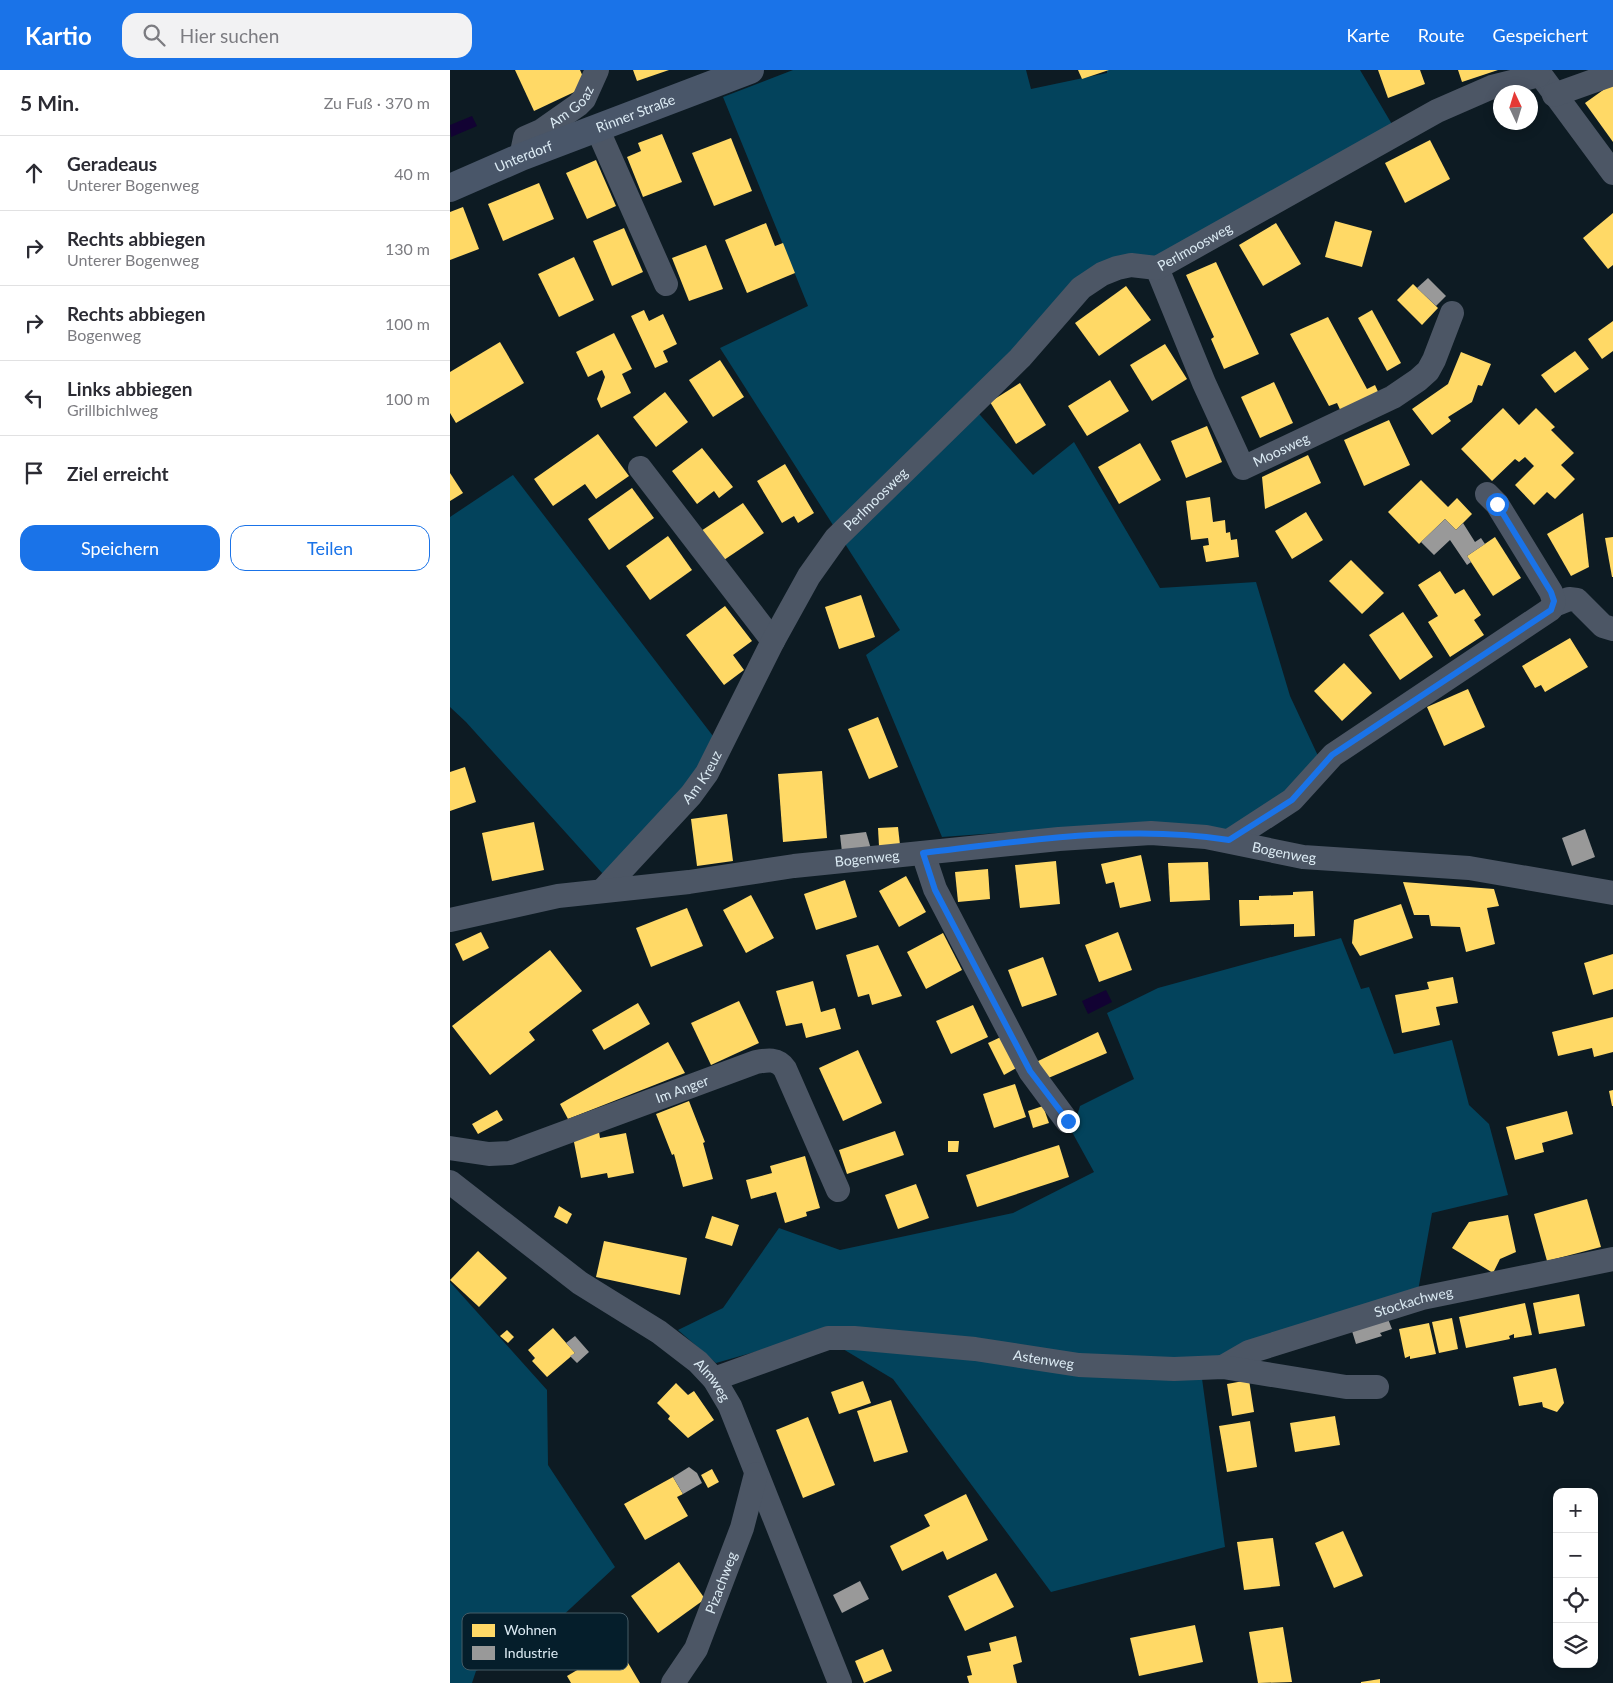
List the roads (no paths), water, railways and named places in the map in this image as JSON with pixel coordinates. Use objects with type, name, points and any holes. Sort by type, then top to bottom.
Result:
[{"type":"main road","name":"Rinner Straße","points":[[597,128],[750,70]]},
{"type":"main road","name":"Unterdorf","points":[[450,188],[597,128]]},
{"type":"street","name":"Am Goaz","points":[[521,158],[525,138],[541,131],[584,99],[597,70]]},
{"type":"street","points":[[1538,72],[1613,173]]},
{"type":"street","name":"Perlmoosweg","points":[[836,538],[1020,358],[1081,288],[1102,274],[1131,265],[1157,268],[1437,111],[1492,88],[1538,72]]},
{"type":"street","points":[[1554,95],[1613,74]]},
{"type":"street","name":"Rinner Straße","points":[[597,128],[666,284]]},
{"type":"street","name":"Moosweg","points":[[1157,268],[1204,384],[1243,468],[1393,397],[1418,380],[1428,371],[1434,360],[1452,313]]},
{"type":"street","points":[[640,468],[773,642]]},
{"type":"street","points":[[1487,494],[1497,504],[1547,585],[1553,596],[1554,605]]},
{"type":"street","name":"Am Kreuz","points":[[602,891],[691,795],[707,773],[773,642],[809,576],[836,538]]},
{"type":"street","points":[[1229,840],[1292,800],[1332,755],[1551,610],[1554,605],[1569,599],[1577,600],[1603,626],[1613,629]]},
{"type":"street","name":"Bogenweg","points":[[450,920],[538,900],[680,883],[794,866],[1058,839],[1143,833],[1178,834],[1229,840],[1303,857],[1469,868],[1613,893]]},
{"type":"street","points":[[923,853],[935,890],[1030,1071],[1068,1121]]},
{"type":"street","name":"Im Anger","points":[[450,1148],[490,1154],[510,1153],[756,1062],[768,1060],[776,1061],[785,1069],[838,1190]]},
{"type":"street","name":"Almweg","points":[[450,1182],[580,1283],[659,1332],[698,1362],[714,1379],[730,1406],[840,1683]]},
{"type":"street","name":"Stockachweg","points":[[1223,1367],[1249,1352],[1422,1298],[1613,1259]]},
{"type":"street","name":"Astenweg","points":[[714,1379],[828,1338],[854,1338],[975,1349],[1079,1365],[1174,1369],[1223,1367],[1346,1387],[1377,1386]]},
{"type":"street","name":"Pizachweg","points":[[673,1683],[696,1649],[742,1528],[756,1474]]}]
